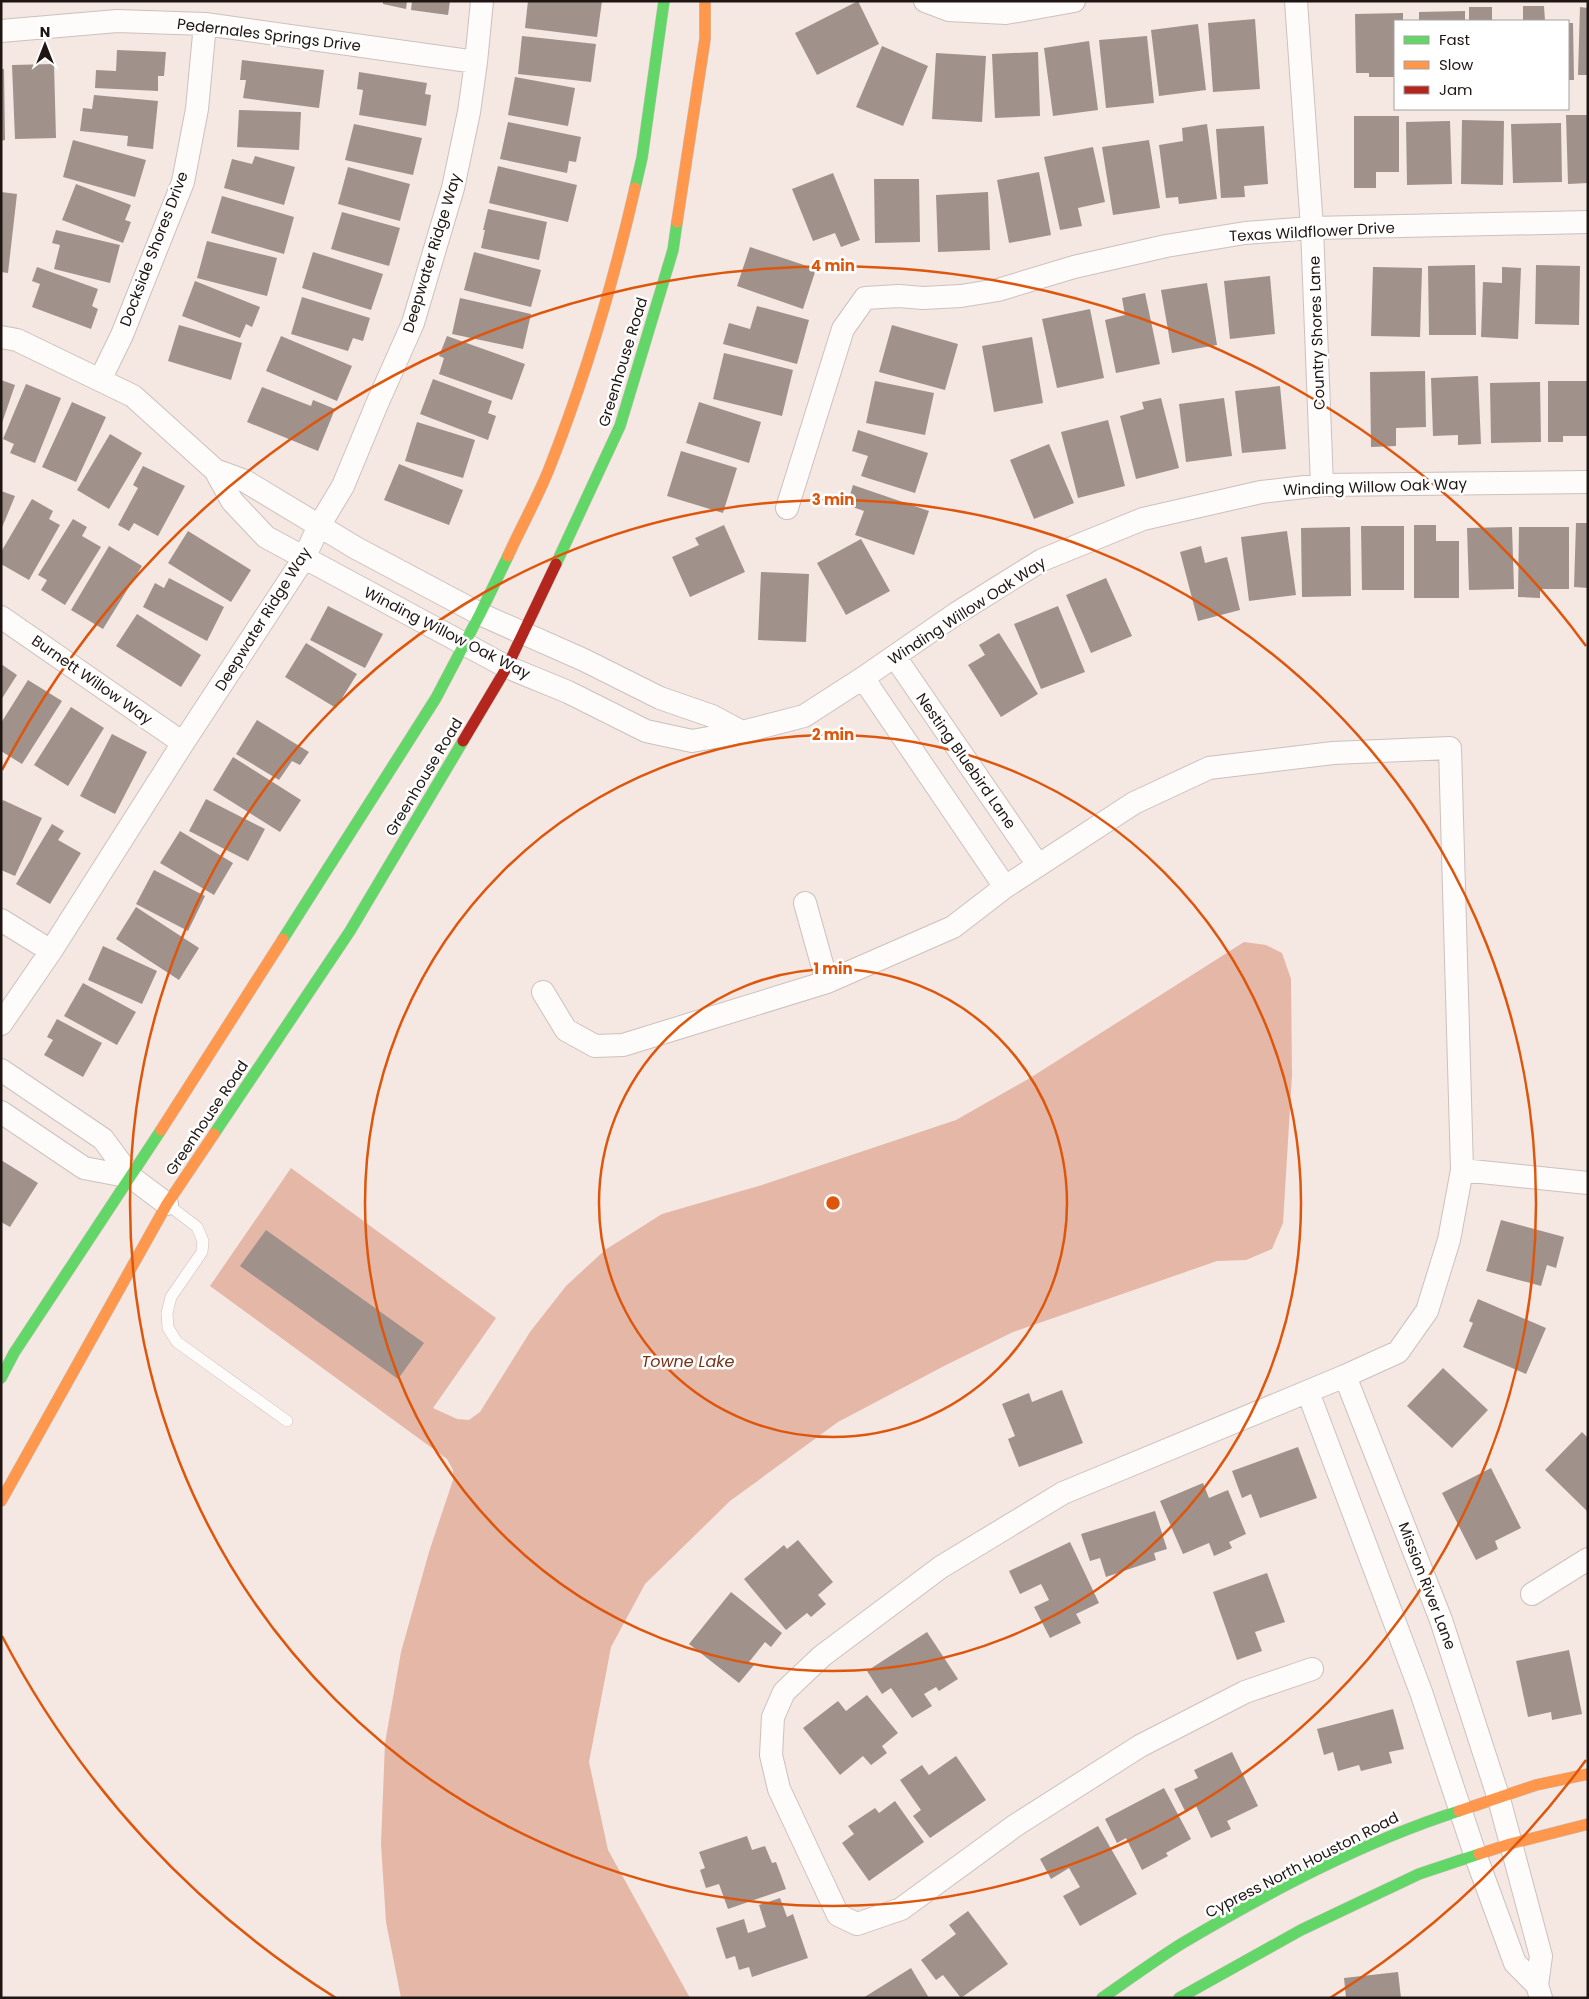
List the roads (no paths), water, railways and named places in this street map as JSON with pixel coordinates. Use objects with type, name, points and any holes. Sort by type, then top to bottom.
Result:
[{"type":"street","name":"Deepwater Ridge Way","points":[[1,1024],[51,952],[183,743],[304,558],[319,526],[343,486],[413,323],[453,188],[469,112],[482,1]]},
{"type":"street","name":"Greenhouse Road","points":[[1,1378],[14,1353],[131,1177],[436,698],[480,614],[548,471],[586,368],[619,258],[642,158],[664,1]]},
{"type":"street","name":"Greenhouse Road","points":[[1,1501],[167,1204],[350,931],[507,667],[524,634],[620,426],[673,250],[705,39],[705,1]]},
{"type":"street","points":[[925,1],[949,10],[1006,13],[1074,1]]},
{"type":"street","name":"Country Shores Lane","points":[[1296,1],[1312,228],[1322,485]]},
{"type":"street","name":"Pedernales Springs Drive","points":[[1,32],[117,21],[205,24],[476,62]]},
{"type":"street","name":"Dockside Shores Drive","points":[[100,380],[122,335],[183,182],[197,109],[205,24]]},
{"type":"street","name":"Texas Wildflower Drive","points":[[786,508],[843,329],[865,298],[961,296],[998,290],[1074,267],[1166,246],[1245,233],[1312,228],[1588,222]]},
{"type":"street","name":"Winding Willow Oak Way","points":[[1,337],[18,340],[133,396],[215,470],[232,501],[266,537],[507,667],[568,692],[646,731],[692,741],[742,732],[804,716],[957,613],[1042,560],[1134,523],[1205,504],[1261,492],[1322,485],[1588,482]]},
{"type":"street","name":"Winding Willow Oak Way","points":[[215,470],[245,481],[356,548],[480,614],[584,660],[660,698],[712,716],[742,732]]},
{"type":"street","name":"Burnett Willow Way","points":[[1,618],[183,743]]},
{"type":"street","name":"Nesting Bluebird Lane","points":[[894,657],[1038,866]]},
{"type":"street","points":[[863,678],[1005,887]]},
{"type":"street","points":[[543,992],[566,1030],[595,1046],[623,1045],[827,982],[953,928],[1005,887],[1134,803],[1209,768],[1333,754],[1450,748],[1462,1170],[1448,1240],[1427,1311],[1398,1352],[1308,1392],[1063,1493],[941,1567],[822,1656],[784,1692],[773,1717],[771,1755],[779,1790],[838,1915],[857,1924],[901,1909],[1016,1826],[1140,1746],[1245,1692],[1312,1669]]},
{"type":"street","points":[[805,903],[827,982]]},
{"type":"street","points":[[1,920],[51,952]]},
{"type":"street","points":[[1,1070],[103,1139],[131,1177],[167,1204]]},
{"type":"street","points":[[1,1112],[84,1168],[131,1177]]},
{"type":"street","points":[[1462,1170],[1588,1183]]},
{"type":"street","name":"Mission River Lane","points":[[1345,1376],[1442,1620],[1498,1799],[1541,1956],[1539,1991]]},
{"type":"street","points":[[1308,1392],[1421,1692],[1462,1810],[1475,1854],[1515,1963],[1539,1991]]},
{"type":"street","points":[[1532,1594],[1588,1559]]},
{"type":"street","name":"Cypress North Houston Road","points":[[1102,1998],[1180,1945],[1294,1882],[1413,1826],[1536,1785],[1588,1774]]},
{"type":"street","points":[[1179,1998],[1293,1934],[1364,1898],[1419,1874],[1475,1854],[1588,1824]]},
{"type":"lane","points":[[167,1204],[197,1227],[203,1241],[202,1252],[171,1297],[167,1313],[168,1328],[178,1342],[286,1421]]},
{"type":"water","name":"Towne Lake","points":[[1244,942],[1266,945],[1282,953],[1291,979],[1292,1075],[1283,1223],[1272,1249],[1246,1260],[1217,1261],[1013,1332],[838,1422],[730,1501],[645,1584],[611,1647],[589,1762],[608,1850],[690,1998],[401,1998],[386,1922],[381,1844],[385,1743],[401,1652],[429,1552],[453,1480],[453,1470],[447,1459],[210,1286],[291,1168],[496,1318],[433,1408],[457,1419],[469,1420],[480,1412],[530,1332],[566,1286],[605,1250],[662,1214],[762,1185],[956,1120],[1030,1078]]}]
